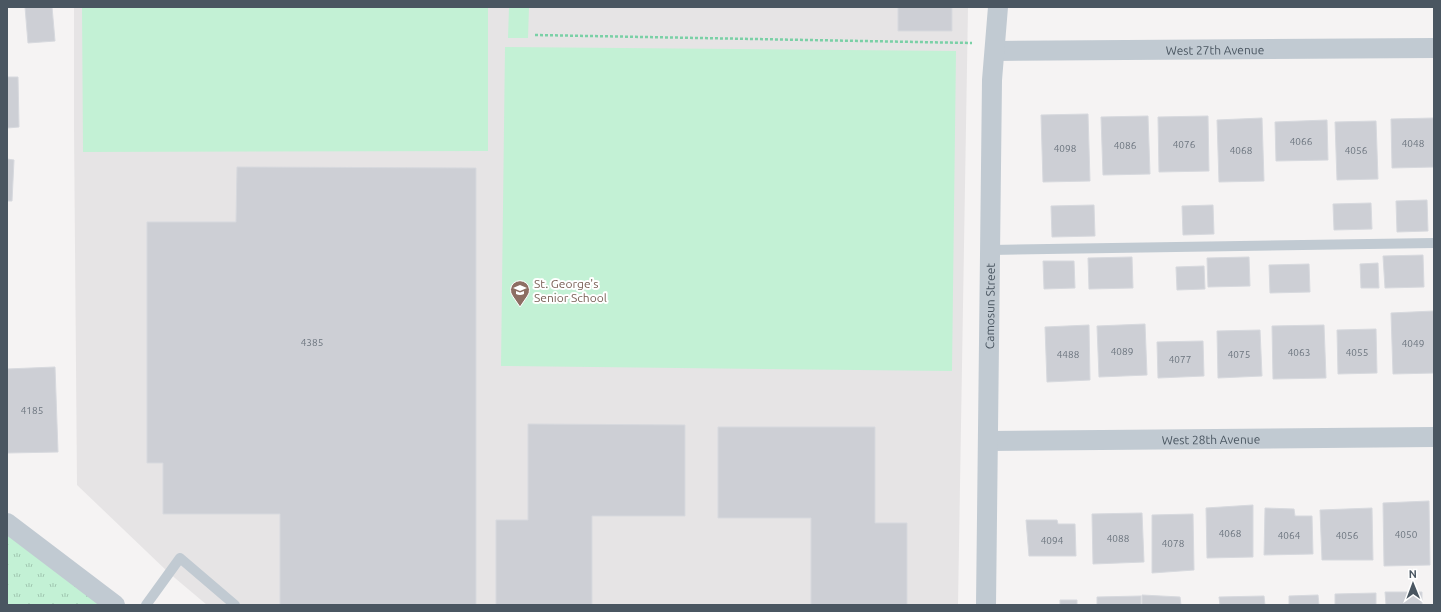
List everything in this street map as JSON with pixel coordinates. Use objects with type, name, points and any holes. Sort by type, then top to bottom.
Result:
[{"type":"street","name":"Camosun Street","points":[[986,605],[992,80],[998,7]]},
{"type":"street","name":"West 27th Avenue","points":[[995,51],[1434,48]]},
{"type":"street","name":"West 28th Avenue","points":[[988,441],[1434,437]]},
{"type":"street","points":[[7,523],[115,605]]},
{"type":"lane","points":[[991,250],[1434,243]]},
{"type":"lane","points":[[146,605],[180,558],[235,605]]},
{"type":"path","points":[[535,35],[981,43],[995,51]]},
{"type":"shaded area","name":"St. George's Senior School","points":[[74,7],[968,7],[958,605],[207,605],[169,573],[77,485]]},
{"type":"green space","points":[[82,7],[488,7],[488,151],[83,152]]},
{"type":"green space","points":[[509,7],[529,7],[528,38],[508,38]]},
{"type":"green space","points":[[505,47],[956,51],[952,371],[501,366]]},
{"type":"green space","points":[[7,534],[102,605],[7,605]]},
{"type":"building","points":[[25,7],[52,7],[55,41],[28,43]]},
{"type":"building","points":[[898,7],[952,7],[952,31],[898,31]]},
{"type":"building","points":[[7,77],[18,77],[19,127],[7,128]]},
{"type":"building","points":[[1088,114],[1090,181],[1043,182],[1041,115]]},
{"type":"building","points":[[1148,116],[1150,174],[1103,175],[1101,117]]},
{"type":"building","points":[[1208,116],[1209,171],[1159,172],[1158,117]]},
{"type":"building","points":[[1262,118],[1264,181],[1219,182],[1217,120]]},
{"type":"building","points":[[1434,118],[1434,167],[1392,168],[1391,119]]},
{"type":"building","points":[[1327,120],[1328,160],[1276,161],[1275,122]]},
{"type":"building","points":[[1376,121],[1378,179],[1337,180],[1335,122]]},
{"type":"building","points":[[7,159],[14,160],[12,201],[7,201]]},
{"type":"building","points":[[237,167],[476,168],[476,605],[280,605],[280,514],[163,514],[163,463],[147,463],[147,222],[236,222]]},
{"type":"building","points":[[1427,200],[1428,231],[1397,232],[1396,201]]},
{"type":"building","points":[[1371,203],[1372,229],[1334,230],[1333,204]]},
{"type":"building","points":[[1094,205],[1095,236],[1052,237],[1051,206]]},
{"type":"building","points":[[1213,205],[1214,234],[1183,235],[1182,206]]},
{"type":"building","points":[[1423,255],[1424,287],[1385,288],[1383,256]]},
{"type":"building","points":[[1132,257],[1133,288],[1089,289],[1088,258]]},
{"type":"building","points":[[1249,257],[1250,286],[1208,287],[1207,258]]},
{"type":"building","points":[[1043,261],[1074,261],[1075,288],[1044,289]]},
{"type":"building","points":[[1378,263],[1379,288],[1361,288],[1360,264]]},
{"type":"building","points":[[1309,264],[1310,292],[1270,293],[1269,265]]},
{"type":"building","points":[[1204,266],[1205,289],[1177,290],[1176,267]]},
{"type":"building","points":[[1434,311],[1434,373],[1393,374],[1391,313]]},
{"type":"building","points":[[1145,324],[1147,375],[1099,377],[1097,326]]},
{"type":"building","points":[[1089,325],[1090,380],[1047,382],[1045,327]]},
{"type":"building","points":[[1324,325],[1326,378],[1273,379],[1272,326]]},
{"type":"building","points":[[1376,329],[1377,373],[1338,374],[1337,330]]},
{"type":"building","points":[[1260,330],[1262,376],[1218,378],[1217,331]]},
{"type":"building","points":[[1203,341],[1204,376],[1158,378],[1157,342]]},
{"type":"building","points":[[55,367],[58,452],[7,453],[7,369]]},
{"type":"building","points":[[528,424],[685,425],[685,516],[592,516],[592,605],[496,605],[496,520],[528,520]]},
{"type":"building","points":[[718,427],[875,427],[875,523],[907,523],[907,605],[811,605],[811,518],[718,518]]},
{"type":"building","points":[[1429,501],[1430,565],[1384,566],[1383,503]]},
{"type":"building","points":[[1253,505],[1253,557],[1207,558],[1206,508]]},
{"type":"building","points":[[1265,508],[1294,509],[1295,516],[1312,516],[1313,554],[1264,555]]},
{"type":"building","points":[[1372,508],[1373,560],[1322,560],[1320,510]]},
{"type":"building","points":[[1142,513],[1144,562],[1093,564],[1092,514]]},
{"type":"building","points":[[1193,514],[1194,570],[1152,573],[1152,515]]},
{"type":"building","points":[[1026,520],[1057,520],[1058,524],[1075,524],[1076,556],[1029,556]]},
{"type":"building","points":[[1385,592],[1422,592],[1422,605],[1386,605]]},
{"type":"building","points":[[1376,593],[1376,605],[1335,605],[1335,594]]},
{"type":"building","points":[[1142,595],[1180,597],[1181,605],[1142,605]]},
{"type":"building","points":[[1318,595],[1319,605],[1289,605],[1289,596]]},
{"type":"building","points":[[1141,596],[1141,605],[1097,605],[1097,597]]},
{"type":"building","points":[[1264,596],[1265,605],[1220,605],[1219,597]]},
{"type":"building","points":[[1060,600],[1077,600],[1077,605],[1060,605]]},
{"type":"place","name":"St. George's Senior School","points":[[520,307]]}]
